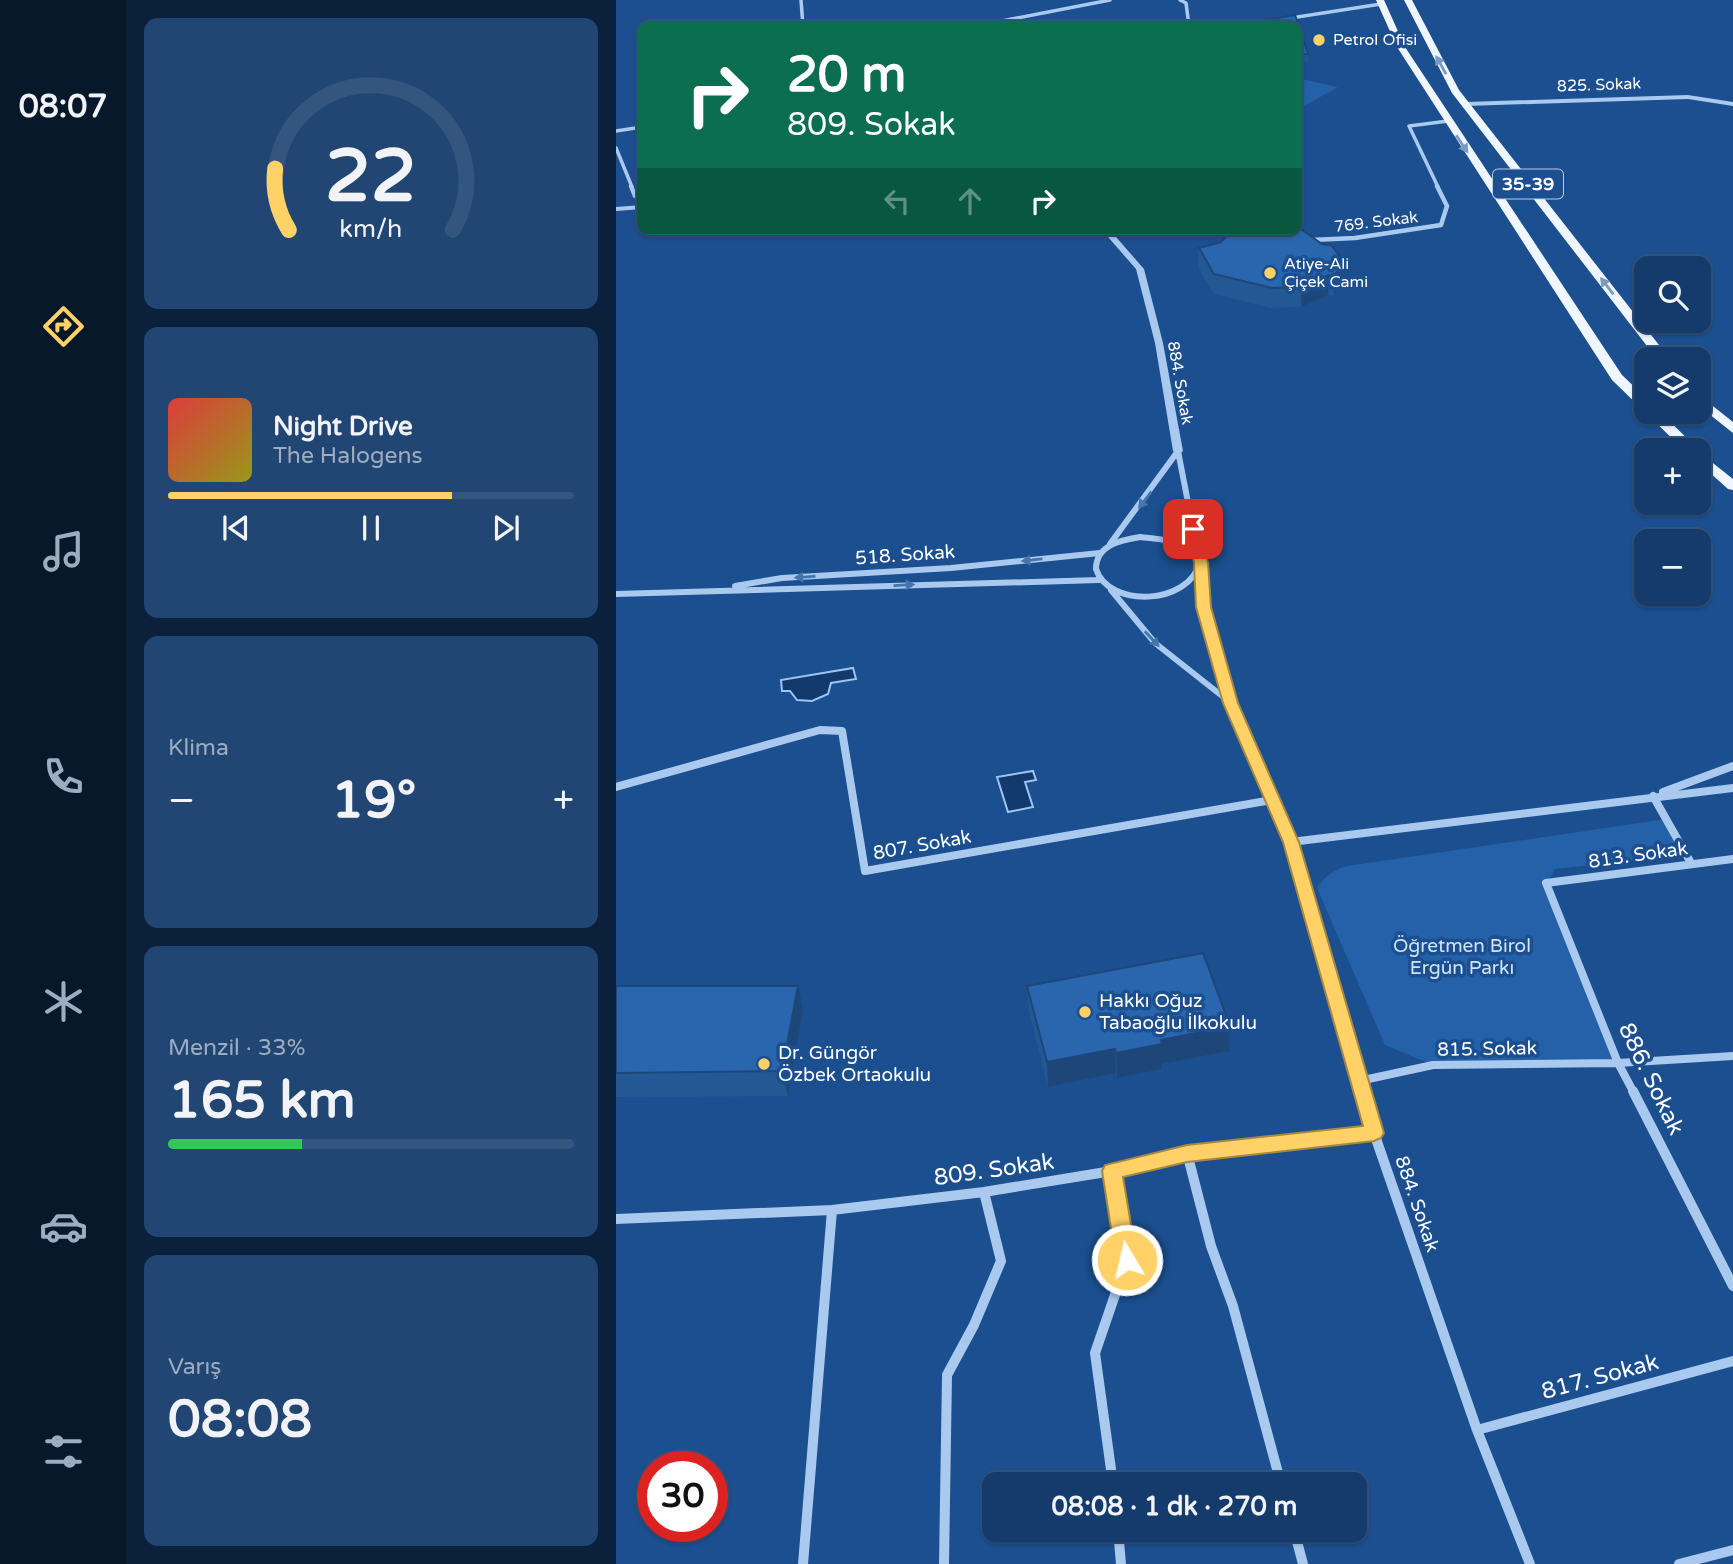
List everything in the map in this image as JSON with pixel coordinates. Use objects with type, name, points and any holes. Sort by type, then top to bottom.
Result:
[{"type":"main road","name":"35-39","points":[[1408,0],[1455,91],[1655,347]]},
{"type":"main road","name":"35-39","points":[[1380,2],[1401,47],[1448,121],[1617,377],[1634,394]]},
{"type":"main road","points":[[1711,410],[1733,429]]},
{"type":"main road","points":[[1665,424],[1679,438]]},
{"type":"main road","points":[[1711,466],[1733,485]]},
{"type":"street","points":[[800,0],[802,21]]},
{"type":"street","points":[[1002,21],[1110,0]]},
{"type":"street","points":[[1180,0],[1186,3],[1188,21]]},
{"type":"street","points":[[1269,21],[1380,2]]},
{"type":"street","name":"825. Sokak","points":[[1466,104],[1688,97],[1733,104]]},
{"type":"street","name":"769. Sokak","points":[[1304,237],[1314,241],[1354,238],[1441,225],[1447,206],[1409,125],[1448,121]]},
{"type":"street","points":[[616,131],[637,128]]},
{"type":"street","points":[[616,148],[637,196]]},
{"type":"street","points":[[616,209],[637,207]]},
{"type":"street","name":"884. Sokak","points":[[1110,235],[1140,269],[1159,343],[1198,555]]},
{"type":"street","points":[[1109,546],[1178,451]]},
{"type":"street","points":[[1108,587],[1138,596],[1155,596],[1185,588],[1196,580],[1201,571],[1198,555],[1181,543],[1158,537],[1123,540],[1100,553],[1094,571],[1155,643],[1231,703]]},
{"type":"street","name":"518. Sokak","points":[[713,589],[782,578],[951,568],[1100,553]]},
{"type":"street","name":"884. Sokak","points":[[1201,571],[1203,607],[1231,703],[1291,842],[1374,1133],[1477,1430],[1530,1564]]},
{"type":"street","name":"518. Sokak","points":[[616,594],[713,589],[827,589],[995,581],[1099,580]]},
{"type":"street","name":"807. Sokak","points":[[616,787],[820,730],[842,731],[864,871],[1272,800]]},
{"type":"street","points":[[1653,796],[1733,766]]},
{"type":"street","points":[[1291,842],[1733,788]]},
{"type":"street","points":[[1653,796],[1691,863]]},
{"type":"street","name":"813. Sokak","points":[[1546,883],[1733,859]]},
{"type":"street","name":"886. Sokak","points":[[1546,883],[1618,1062],[1733,1286]]},
{"type":"street","name":"815. Sokak","points":[[1359,1081],[1433,1065],[1618,1062],[1733,1056]]},
{"type":"street","name":"809. Sokak","points":[[616,1219],[832,1210],[984,1192],[1112,1171],[1187,1153],[1374,1133]]},
{"type":"street","points":[[1187,1153],[1211,1246],[1233,1306],[1278,1472]]},
{"type":"street","points":[[1111,1472],[1096,1353],[1127,1260],[1112,1171]]},
{"type":"street","points":[[944,1564],[947,1375],[974,1325],[1001,1261],[984,1192]]},
{"type":"street","points":[[803,1564],[832,1210]]},
{"type":"street","name":"817. Sokak","points":[[1477,1430],[1733,1361]]},
{"type":"street","points":[[1119,1542],[1121,1564]]},
{"type":"street","points":[[1297,1542],[1303,1564]]},
{"type":"street","points":[[1679,1564],[1733,1550]]},
{"type":"green space","points":[[1302,79],[1338,87],[1302,107]]},
{"type":"green space","name":"Öğretmen Birol Ergün Parkı","points":[[1666,819],[1686,855],[1555,869],[1547,883],[1618,1063],[1433,1065],[1385,1045],[1317,888],[1327,877],[1347,866]]},
{"type":"shaded area","points":[[853,668],[856,679],[831,683],[828,694],[812,701],[797,700],[790,691],[782,691],[781,680]]},
{"type":"shaded area","points":[[1033,771],[1036,780],[1025,782],[1033,807],[1008,812],[997,777]]},
{"type":"building","points":[[1295,15],[1297,21],[1273,21],[1272,19]]},
{"type":"building","points":[[1302,36],[1308,54],[1302,54]]},
{"type":"building","points":[[1302,230],[1322,244],[1331,245],[1343,260],[1335,276],[1329,275],[1302,287],[1272,288],[1214,274],[1199,248],[1221,242],[1227,235],[1302,235]]},
{"type":"building","name":"Hakkı Oğuz Tabaoğlu İlkokulu","points":[[1203,953],[1230,1026],[1161,1040],[1162,1044],[1116,1053],[1115,1049],[1047,1062],[1027,986]]},
{"type":"building","name":"Dr. Güngör Özbek Ortaokulu","points":[[616,986],[798,986],[782,1071],[616,1073]]},
{"type":"place","name":"Petrol Ofisi","points":[[1319,40]]},
{"type":"place","name":"Atiye-Ali Çiçek Cami","points":[[1270,273]]},
{"type":"place","name":"Hakkı Oğuz Tabaoğlu İlkokulu","points":[[1085,1012]]},
{"type":"place","name":"Dr. Güngör Özbek Ortaokulu","points":[[764,1064]]},
{"type":"route","points":[[1127,1260],[1112,1171],[1187,1153],[1374,1133],[1291,842],[1231,703],[1203,607],[1201,563],[1193,529]]}]
